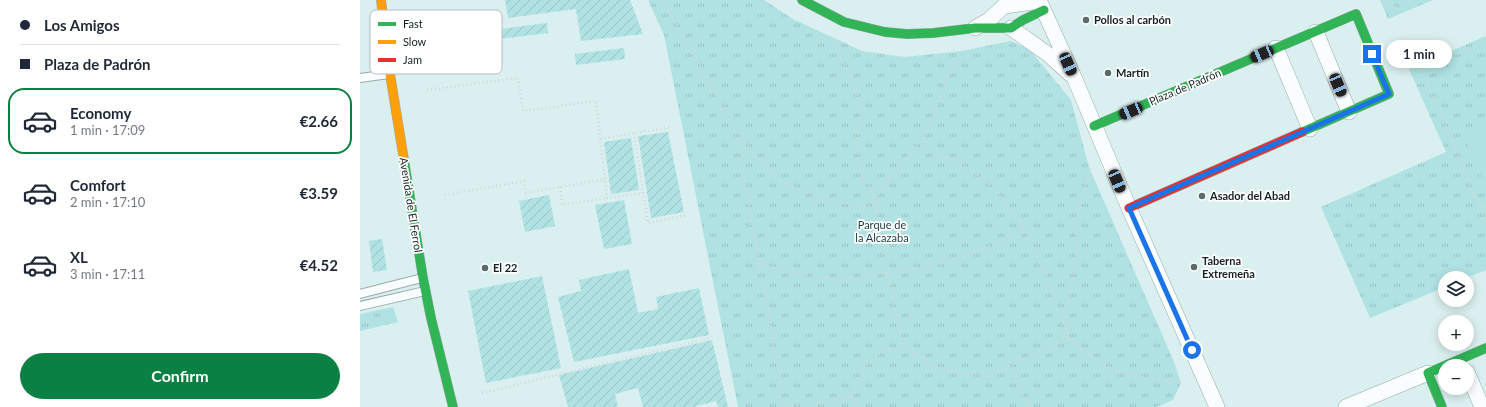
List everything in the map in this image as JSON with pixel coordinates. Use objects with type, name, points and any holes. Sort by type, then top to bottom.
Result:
[{"type":"street","name":"Avenida de El Ferrol","points":[[381,0],[382,10]]},
{"type":"street","points":[[802,0],[844,22],[885,32],[933,34],[975,28],[1011,28],[1023,20],[1041,4]]},
{"type":"street","points":[[975,28],[989,20],[1006,3],[1041,4]]},
{"type":"street","points":[[1041,4],[1217,407]]},
{"type":"street","name":"Plaza de Padrón","points":[[1094,126],[1356,14],[1389,94],[1129,208]]},
{"type":"street","points":[[1011,28],[1049,55],[1074,77]]},
{"type":"street","points":[[1316,32],[1349,112]]},
{"type":"street","points":[[1276,48],[1310,129]]},
{"type":"street","name":"Avenida de El Ferrol","points":[[390,74],[422,278],[453,407]]},
{"type":"street","points":[[1472,359],[1486,348]]},
{"type":"street","points":[[1346,407],[1428,373],[1438,371]]},
{"type":"street","points":[[1428,373],[1442,407]]},
{"type":"street","points":[[1474,388],[1482,407]]},
{"type":"lane","points":[[360,78],[390,74]]},
{"type":"lane","points":[[360,294],[422,278]]},
{"type":"lane","points":[[360,306],[425,292]]},
{"type":"path","points":[[663,0],[738,137],[778,178],[793,187],[828,201],[876,207]]},
{"type":"path","points":[[1386,0],[1389,9],[1411,0]]},
{"type":"path","points":[[833,38],[838,56],[849,74],[856,90],[860,109],[857,141],[858,160],[861,174],[870,187],[876,207],[902,347]]},
{"type":"path","points":[[1486,42],[1422,69],[1486,222]]},
{"type":"path","points":[[876,207],[880,191],[889,178],[924,137],[931,123],[948,74],[962,51]]},
{"type":"path","points":[[427,90],[518,78],[523,111],[596,101],[607,198]]},
{"type":"path","points":[[601,139],[671,127]]},
{"type":"path","points":[[634,133],[648,224],[688,215]]},
{"type":"path","points":[[738,137],[759,265],[785,406],[821,404],[852,395],[866,366],[883,352],[902,347],[940,369],[985,377],[1068,338]]},
{"type":"path","points":[[924,137],[926,146],[934,153],[958,162],[987,181],[1009,206],[1025,230],[1046,276],[1068,338],[1088,354],[1114,370],[1150,379],[1181,383]]},
{"type":"path","points":[[1068,338],[1066,310],[1076,261],[1077,218],[1091,167]]},
{"type":"path","points":[[444,195],[524,181],[526,193],[605,179]]},
{"type":"path","points":[[560,187],[562,205],[643,193]]},
{"type":"path","points":[[1480,208],[1486,206]]},
{"type":"path","points":[[759,265],[840,281],[956,260],[1025,230]]},
{"type":"path","points":[[482,393],[714,337]]},
{"type":"path","points":[[1009,366],[1029,407]]},
{"type":"path","points":[[852,395],[859,407]]},
{"type":"green space","points":[[505,0],[630,0],[643,34],[581,41],[576,9],[508,18]]},
{"type":"green space","name":"Parque de la Alcazaba","points":[[648,0],[764,0],[793,19],[862,51],[905,57],[962,51],[1011,41],[1030,50],[1071,100],[1089,167],[1174,362],[1181,383],[1173,400],[1156,407],[738,407],[664,35]]},
{"type":"green space","points":[[1380,0],[1433,0],[1388,19]]},
{"type":"green space","points":[[547,23],[548,33],[502,39],[502,29]]},
{"type":"green space","points":[[1486,36],[1486,270],[1474,275],[1474,271],[1438,271],[1438,290],[1370,318],[1321,207],[1446,152],[1409,69]]},
{"type":"green space","points":[[624,48],[625,59],[576,65],[575,54]]},
{"type":"green space","points":[[1486,129],[1486,187],[1465,138]]},
{"type":"green space","points":[[668,132],[684,212],[651,218],[638,136]]},
{"type":"green space","points":[[631,138],[639,190],[611,194],[604,142]]},
{"type":"green space","points":[[549,195],[555,226],[525,232],[519,201]]},
{"type":"green space","points":[[624,200],[632,244],[604,249],[595,205]]},
{"type":"green space","points":[[382,239],[387,270],[373,272],[369,241]]},
{"type":"green space","points":[[629,269],[638,313],[658,309],[656,297],[699,288],[709,335],[574,362],[558,297],[581,291],[579,280]]},
{"type":"green space","points":[[542,276],[561,368],[486,383],[468,291]]},
{"type":"green space","points":[[393,307],[398,322],[360,331],[360,314]]},
{"type":"green space","points":[[712,340],[728,407],[718,407],[716,401],[693,407],[643,407],[638,388],[615,394],[618,406],[568,407],[559,375]]},
{"type":"traffic: fast","points":[[802,0],[844,22],[885,32],[907,34],[933,33],[975,28],[1011,28],[1023,20],[1044,10]]},
{"type":"traffic: fast","points":[[1094,126],[1356,14],[1389,94],[1302,132]]},
{"type":"traffic: fast","points":[[404,160],[423,278],[431,318],[453,407]]},
{"type":"traffic: fast","points":[[1442,407],[1428,373],[1486,348]]},
{"type":"traffic: slow","points":[[381,0],[382,10]]},
{"type":"traffic: slow","points":[[390,74],[404,160]]},
{"type":"traffic: jam","points":[[1129,208],[1302,132]]},
{"type":"place","name":"Pollos al carbón","points":[[1086,20]]},
{"type":"place","name":"Martín","points":[[1108,73]]},
{"type":"place","name":"Asador del Abad","points":[[1202,196]]},
{"type":"place","name":"Taberna Extremeña","points":[[1194,267]]},
{"type":"place","name":"El 22","points":[[485,268]]},
{"type":"route","points":[[1192,350],[1129,208],[1389,94],[1372,54]]}]
